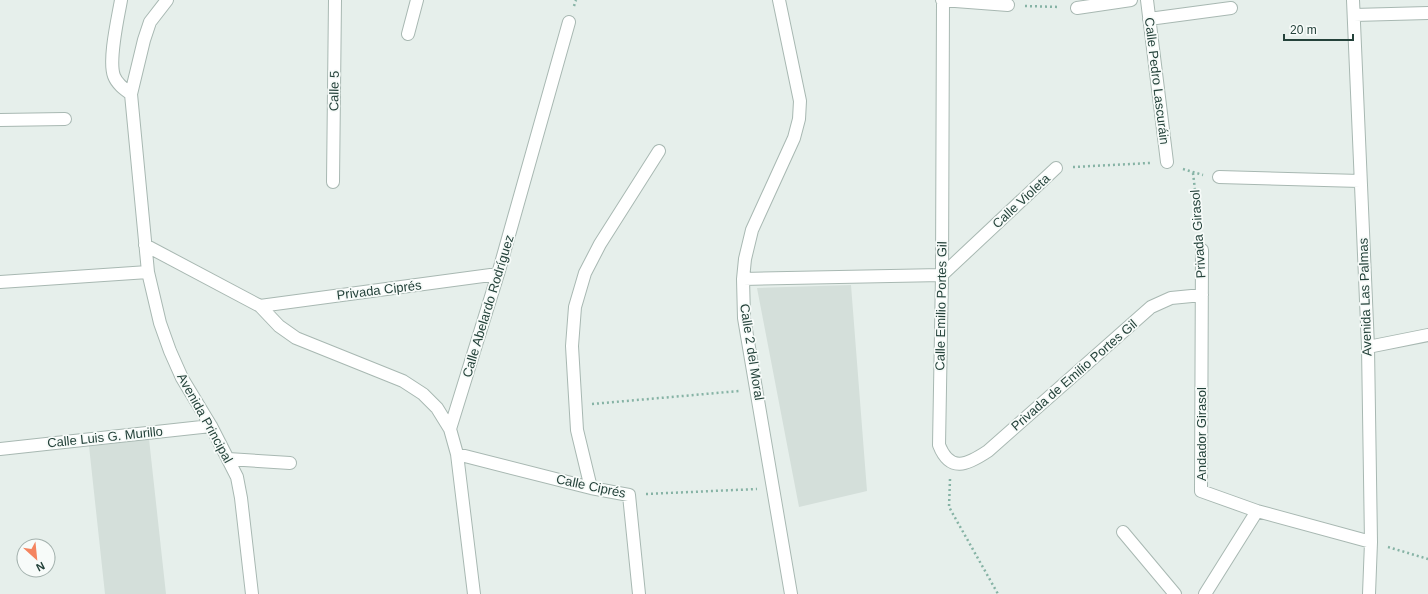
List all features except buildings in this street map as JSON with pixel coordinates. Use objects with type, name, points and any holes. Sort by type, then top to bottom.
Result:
[{"type":"street","points":[[121,0],[112,63],[114,76],[120,86],[131,94]]},
{"type":"street","name":"Avenida Principal","points":[[167,0],[150,22],[144,40],[131,94],[148,272],[160,323],[170,351],[182,378],[211,426],[237,477],[241,498],[252,594]]},
{"type":"street","name":"Calle 5","points":[[333,182],[335,0]]},
{"type":"street","points":[[408,34],[417,0]]},
{"type":"street","name":"Calle 2 del Moral","points":[[779,0],[800,101],[799,119],[794,138],[752,230],[745,259],[743,279],[744,318],[775,489],[791,594]]},
{"type":"street","points":[[943,0],[1008,5]]},
{"type":"street","name":"Calle Emilio Portes Gil","points":[[943,0],[942,275],[939,445],[944,456],[951,463]]},
{"type":"street","points":[[1077,8],[1131,0]]},
{"type":"street","name":"Calle Pedro Lascuráin","points":[[1147,0],[1168,162]]},
{"type":"street","name":"Avenida Las Palmas","points":[[1353,0],[1368,346],[1371,542],[1369,594]]},
{"type":"street","points":[[1149,19],[1230,8]]},
{"type":"street","points":[[1354,15],[1428,13]]},
{"type":"street","name":"Calle Abelardo Rodríguez","points":[[450,429],[498,274],[569,22]]},
{"type":"street","points":[[0,120],[65,119]]},
{"type":"street","points":[[591,488],[577,430],[572,346],[575,307],[585,272],[600,244],[659,151]]},
{"type":"street","name":"Calle Violeta","points":[[942,275],[1056,168]]},
{"type":"street","points":[[1219,177],[1360,181]]},
{"type":"street","points":[[145,246],[260,306],[279,326],[296,338],[403,381],[423,394],[437,408],[450,429],[457,454],[474,594]]},
{"type":"street","name":"Privada Girasol","points":[[1202,250],[1202,295]]},
{"type":"street","points":[[0,282],[148,272]]},
{"type":"street","name":"Privada Ciprés","points":[[260,306],[498,274]]},
{"type":"street","points":[[743,279],[942,275]]},
{"type":"street","name":"Privada de Emilio Portes Gil","points":[[951,463],[963,464],[975,460],[988,451],[1151,306],[1171,298],[1202,295]]},
{"type":"street","name":"Andador Girasol","points":[[1202,295],[1201,491],[1258,511],[1371,542]]},
{"type":"street","points":[[1368,346],[1428,336]]},
{"type":"street","name":"Calle Luis G. Murillo","points":[[0,449],[211,426]]},
{"type":"street","name":"Calle Ciprés","points":[[457,454],[591,488],[629,495]]},
{"type":"street","points":[[228,459],[290,463]]},
{"type":"street","points":[[629,495],[639,594]]},
{"type":"street","points":[[1205,594],[1258,511]]},
{"type":"street","points":[[1123,532],[1176,594]]},
{"type":"path","points":[[1008,5],[1077,8]]},
{"type":"path","name":"Calle Violeta","points":[[1056,168],[1168,162],[1193,173],[1219,177]]},
{"type":"path","name":"Privada Girasol","points":[[1193,173],[1202,250]]},
{"type":"path","points":[[576,405],[757,389]]},
{"type":"path","points":[[951,463],[948,507],[998,594]]},
{"type":"path","name":"Calle Ciprés","points":[[629,495],[775,489]]},
{"type":"path","points":[[1371,542],[1428,559]]},
{"type":"shaded area","points":[[851,285],[867,491],[799,507],[757,288]]},
{"type":"shaded area","points":[[149,439],[166,594],[105,594],[89,446]]}]
